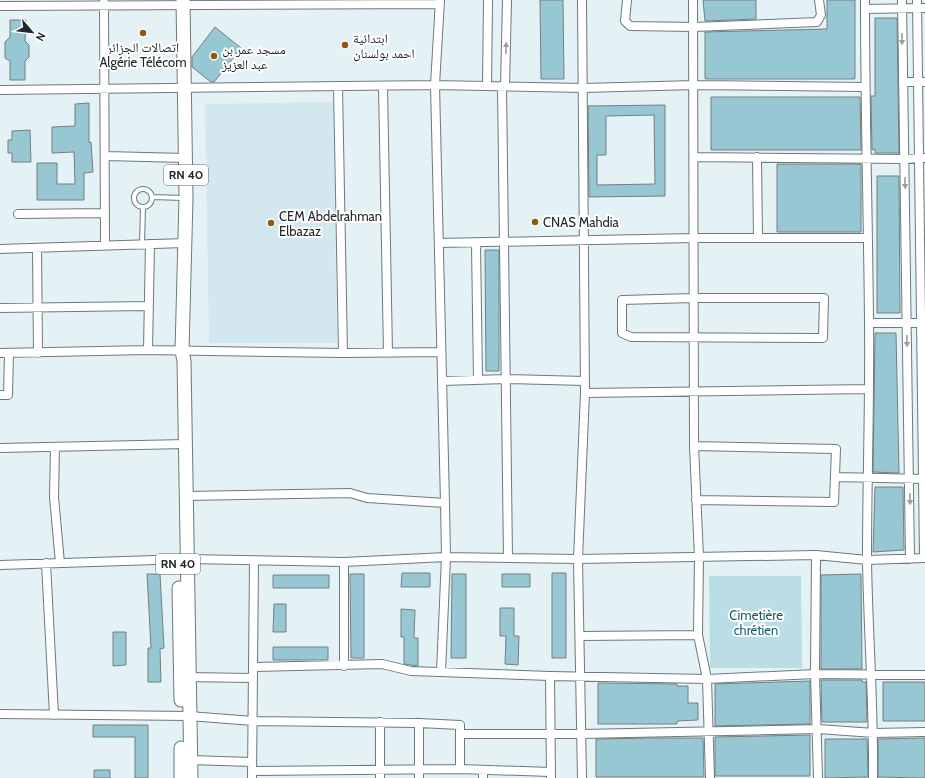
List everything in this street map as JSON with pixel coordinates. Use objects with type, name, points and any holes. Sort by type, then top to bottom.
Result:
[{"type":"main road","name":"RN 40","points":[[181,778],[185,716],[182,444],[184,361],[182,351],[186,158],[183,2]]},
{"type":"main road","name":"RN 40","points":[[182,444],[186,496],[183,559]]},
{"type":"main road","name":"RN 40","points":[[185,716],[191,778]]},
{"type":"street","points":[[487,86],[488,0]]},
{"type":"street","points":[[507,0],[503,86],[503,243],[508,558]]},
{"type":"street","points":[[582,0],[585,393],[578,559],[582,778]]},
{"type":"street","points":[[627,0],[625,21],[630,26],[694,27],[817,22],[821,15],[818,0]]},
{"type":"street","points":[[694,0],[694,446],[699,557],[698,635],[707,679],[710,778]]},
{"type":"street","points":[[865,0],[869,323],[867,560],[870,675],[874,733],[873,778]]},
{"type":"street","points":[[902,0],[910,559]]},
{"type":"street","points":[[0,6],[183,2],[440,2],[435,85],[446,557],[441,672]]},
{"type":"street","points":[[104,3],[104,245]]},
{"type":"street","points":[[0,565],[183,559],[344,562],[446,557],[578,559],[816,555],[867,560],[925,558],[922,82],[920,5],[902,9],[865,9]]},
{"type":"street","points":[[903,82],[922,82]]},
{"type":"street","points":[[0,90],[435,85],[583,88],[694,85],[865,87]]},
{"type":"street","points":[[383,86],[388,353]]},
{"type":"street","points":[[338,87],[343,354]]},
{"type":"street","points":[[105,156],[186,158]]},
{"type":"street","points":[[695,157],[922,158]]},
{"type":"street","points":[[757,157],[758,238]]},
{"type":"street","points":[[18,214],[105,213]]},
{"type":"street","points":[[439,243],[476,244],[694,238],[868,238]]},
{"type":"street","points":[[0,249],[185,243]]},
{"type":"street","points":[[146,244],[148,350]]},
{"type":"street","points":[[476,244],[478,380]]},
{"type":"street","points":[[906,244],[923,244]]},
{"type":"street","points":[[37,248],[38,353]]},
{"type":"street","points":[[694,298],[824,298],[823,338],[694,337],[631,337],[622,333],[622,300],[694,298]]},
{"type":"street","points":[[0,308],[148,306]]},
{"type":"street","points":[[869,323],[923,323]]},
{"type":"street","points":[[0,353],[148,350],[343,354],[441,352]]},
{"type":"street","points":[[0,395],[8,395],[9,353]]},
{"type":"street","points":[[442,381],[506,379],[585,382]]},
{"type":"street","points":[[585,393],[869,389]]},
{"type":"street","points":[[0,448],[182,444]]},
{"type":"street","points":[[694,446],[836,449],[834,502],[696,500]]},
{"type":"street","points":[[55,447],[54,497],[60,563]]},
{"type":"street","points":[[835,477],[924,479]]},
{"type":"street","points":[[186,496],[350,492],[367,498],[445,503]]},
{"type":"street","points":[[816,555],[815,674],[818,729],[818,778]]},
{"type":"street","points":[[252,770],[254,561]]},
{"type":"street","points":[[344,562],[344,666]]},
{"type":"street","points":[[46,564],[54,715]]},
{"type":"street","points":[[580,636],[698,635]]},
{"type":"street","points":[[253,667],[382,664],[411,671],[550,676],[707,679],[815,674],[925,675]]},
{"type":"street","points":[[190,760],[288,774],[380,774],[419,769],[460,769],[483,774],[551,775],[550,676]]},
{"type":"street","points":[[185,677],[253,678]]},
{"type":"street","points":[[0,714],[185,716],[253,721],[380,722],[460,725],[460,769]]},
{"type":"street","points":[[380,722],[380,774]]},
{"type":"street","points":[[419,723],[419,778]]},
{"type":"street","points":[[460,734],[581,734],[818,729],[874,733],[925,732]]},
{"type":"lane","points":[[143,207],[136,203],[135,197],[137,192],[145,190],[150,193],[152,197]]},
{"type":"lane","points":[[152,197],[186,198]]},
{"type":"lane","points":[[143,207],[150,203],[152,197]]},
{"type":"lane","points":[[143,207],[146,244]]},
{"type":"shaded area","name":"CEM Abdelrahman Elbazaz","points":[[333,102],[337,343],[209,343],[205,104]]},
{"type":"green space","name":"Cimetière chrétien","points":[[709,576],[801,576],[802,668],[710,668]]},
{"type":"building","points":[[540,0],[563,0],[564,79],[541,79]]},
{"type":"building","points":[[703,0],[756,0],[756,19],[705,21]]},
{"type":"building","points":[[827,0],[855,0],[855,79],[705,79],[705,32],[827,29]]},
{"type":"building","points":[[875,18],[897,18],[899,153],[875,153],[875,149],[872,150],[871,96],[875,96]]},
{"type":"building","points":[[10,20],[26,20],[25,41],[29,45],[29,57],[25,61],[25,80],[10,80],[10,61],[5,58],[5,42],[10,37]]},
{"type":"building","name":"مسجد عمر بن عبد العزيز","points":[[215,27],[241,48],[214,82],[211,82],[192,67],[192,57]]},
{"type":"building","points":[[711,97],[860,97],[861,150],[711,150]]},
{"type":"building","points":[[89,103],[89,143],[91,142],[93,172],[84,173],[84,200],[37,200],[37,163],[57,163],[57,184],[75,184],[74,152],[52,153],[52,127],[75,126],[75,104]]},
{"type":"building","points":[[665,105],[665,196],[589,197],[588,106]],"holes":[[[654,115],[655,184],[597,185],[597,155],[606,155],[606,116]]]},
{"type":"building","points":[[30,130],[31,162],[12,162],[12,153],[8,153],[8,140],[12,140],[12,131]]},
{"type":"building","points":[[777,164],[861,164],[861,232],[777,232]]},
{"type":"building","points":[[877,176],[899,176],[900,313],[877,313]]},
{"type":"building","points":[[485,250],[499,250],[499,371],[486,371]]},
{"type":"building","points":[[875,333],[896,333],[899,473],[873,472]]},
{"type":"building","points":[[875,487],[903,487],[904,550],[873,552]]},
{"type":"building","points":[[402,573],[430,573],[430,587],[401,587]]},
{"type":"building","points":[[552,573],[566,573],[566,658],[552,658]]},
{"type":"building","points":[[147,574],[160,574],[164,648],[160,649],[161,682],[148,682],[148,648],[151,648]]},
{"type":"building","points":[[350,574],[364,574],[364,658],[351,658]]},
{"type":"building","points":[[452,574],[466,574],[466,658],[451,658]]},
{"type":"building","points":[[502,574],[530,574],[530,587],[502,587]]},
{"type":"building","points":[[861,574],[862,669],[821,669],[821,575]]},
{"type":"building","points":[[273,575],[329,575],[329,588],[273,588]]},
{"type":"building","points":[[274,604],[286,604],[286,632],[273,632]]},
{"type":"building","points":[[500,608],[514,608],[514,636],[519,636],[518,665],[505,664],[506,636],[500,636]]},
{"type":"building","points":[[401,609],[415,610],[414,638],[418,638],[418,666],[404,664],[404,637],[401,637]]},
{"type":"building","points":[[113,632],[126,632],[126,665],[113,666]]},
{"type":"building","points":[[273,647],[328,647],[328,660],[273,660]]},
{"type":"building","points":[[821,680],[862,680],[862,682],[866,682],[867,722],[822,722]]},
{"type":"building","points":[[810,681],[810,724],[715,726],[715,684]]},
{"type":"building","points":[[883,682],[925,682],[925,721],[883,721]]},
{"type":"building","points":[[598,683],[677,684],[677,686],[688,686],[688,703],[698,703],[698,720],[677,721],[677,724],[598,724]]},
{"type":"building","points":[[93,725],[148,725],[148,778],[135,778],[135,737],[93,737]]},
{"type":"building","points":[[810,735],[810,776],[715,776],[715,737]]},
{"type":"building","points":[[703,738],[704,777],[596,777],[596,739]]},
{"type":"building","points":[[925,738],[925,778],[878,777],[878,739]]},
{"type":"building","points":[[825,739],[867,739],[868,777],[825,778]]},
{"type":"building","points":[[94,770],[110,770],[110,778],[94,778]]},
{"type":"place","name":"اتصالات الجزائر Algérie Télécom","points":[[143,33]]},
{"type":"place","name":"ابتدائية احمد بولسنان","points":[[345,45]]},
{"type":"place","name":"مسجد عمر بن عبد العزيز","points":[[214,56]]},
{"type":"place","name":"CNAS Mahdia","points":[[535,222]]},
{"type":"place","name":"CEM Abdelrahman Elbazaz","points":[[271,223]]}]
